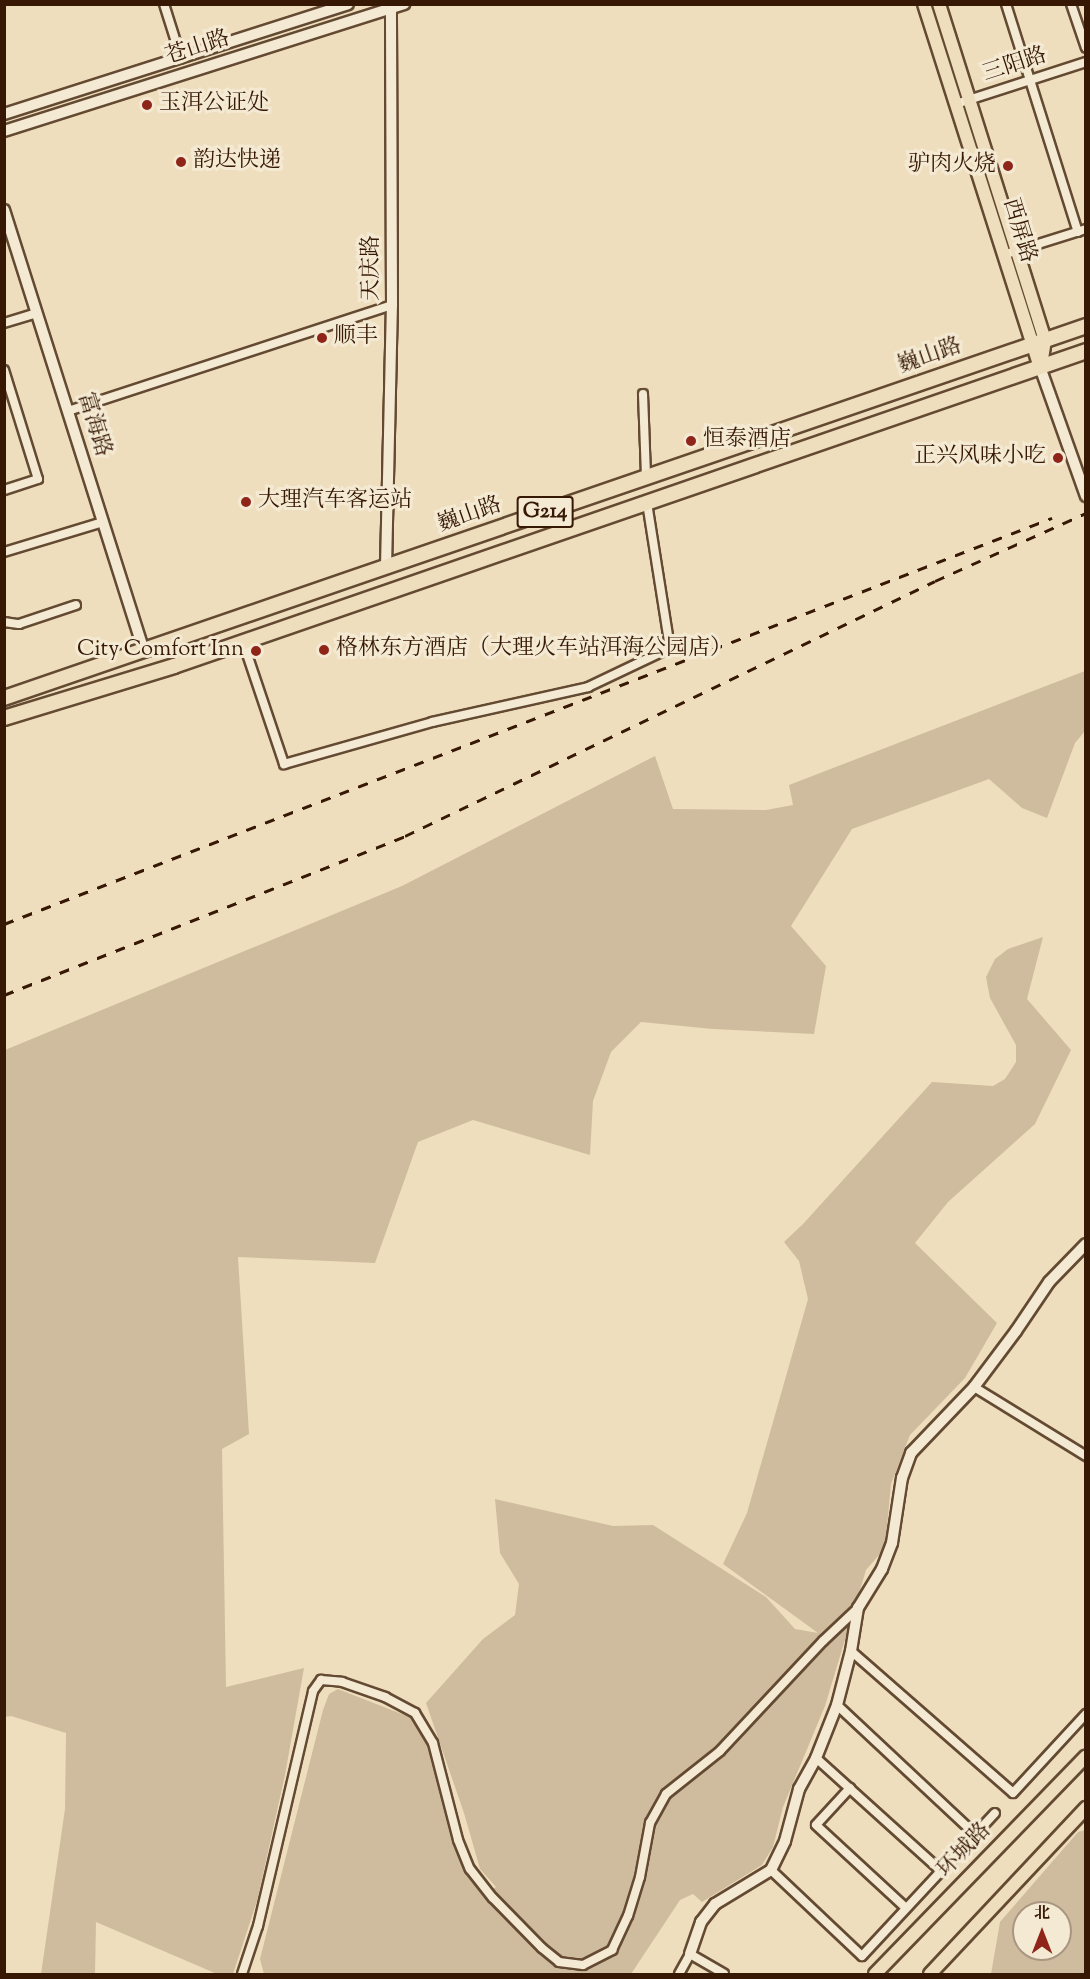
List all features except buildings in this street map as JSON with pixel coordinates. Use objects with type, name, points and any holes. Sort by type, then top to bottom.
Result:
[{"type":"highway","name":"巍山路","points":[[4,698],[1086,326]]},
{"type":"highway","name":"巍山路","points":[[4,718],[243,642],[1086,351]]},
{"type":"highway","points":[[646,477],[647,502]]},
{"type":"main road","name":"西屏路","points":[[924,4],[1040,367]]},
{"type":"main road","name":"西屏路","points":[[939,4],[1045,339],[1040,367]]},
{"type":"main road","name":"环城路","points":[[875,1974],[1086,1756]]},
{"type":"main road","points":[[930,1974],[1086,1808]]},
{"type":"street","points":[[164,4],[181,58]]},
{"type":"street","name":"苍山路","points":[[4,114],[348,4]]},
{"type":"street","name":"苍山路","points":[[4,131],[404,4]]},
{"type":"street","points":[[1003,255],[1082,230],[1006,4]]},
{"type":"street","points":[[1071,4],[1086,48]]},
{"type":"street","name":"天庆路","points":[[386,567],[392,305],[392,6]]},
{"type":"street","name":"三阳路","points":[[956,104],[1086,62]]},
{"type":"street","name":"富海路","points":[[4,210],[144,651]]},
{"type":"street","points":[[68,411],[392,305]]},
{"type":"street","points":[[4,323],[37,313]]},
{"type":"street","name":"西屏路","points":[[1040,367],[1086,496]]},
{"type":"street","points":[[4,370],[38,479],[4,490]]},
{"type":"street","points":[[643,394],[646,477]]},
{"type":"street","points":[[243,642],[284,764],[450,718],[588,687],[670,648],[647,502]]},
{"type":"street","points":[[4,552],[103,522]]},
{"type":"street","points":[[4,621],[20,624],[76,605]]},
{"type":"street","points":[[4,726],[40,707]]},
{"type":"street","points":[[242,1974],[258,1926],[313,1691],[321,1680],[342,1682],[385,1697],[415,1713],[433,1743],[458,1840],[470,1869],[493,1898],[542,1948],[559,1962],[583,1965],[612,1950],[628,1916],[640,1877],[650,1823],[666,1794],[720,1751],[823,1641],[858,1608],[882,1569],[892,1543],[902,1478],[911,1453],[974,1387],[1017,1331],[1049,1282],[1086,1244]]},
{"type":"street","points":[[974,1387],[1086,1456]]},
{"type":"street","points":[[679,1974],[690,1954],[701,1922],[716,1904],[771,1870],[785,1841],[799,1789],[816,1758],[837,1705],[851,1652],[858,1608]]},
{"type":"street","points":[[851,1652],[1012,1793],[1086,1714]]},
{"type":"street","points":[[837,1705],[975,1834]]},
{"type":"street","points":[[816,1758],[941,1871]]},
{"type":"street","points":[[850,1788],[816,1825],[906,1908]]},
{"type":"street","points":[[771,1870],[862,1956],[995,1813]]},
{"type":"street","points":[[690,1954],[724,1974]]},
{"type":"shaded area","points":[[1085,671],[1085,731],[1075,743],[1047,818],[1022,808],[989,779],[852,829],[791,926],[826,966],[814,1034],[713,1029],[641,1022],[611,1052],[593,1101],[590,1155],[473,1120],[418,1142],[375,1263],[238,1257],[249,1434],[222,1449],[226,1687],[304,1668],[285,1775],[257,1901],[233,1974],[217,1974],[96,1922],[95,1974],[41,1974],[65,1809],[66,1733],[11,1716],[5,1717],[5,1050],[402,886],[655,756],[673,809],[766,810],[793,805],[789,785]]},
{"type":"shaded area","points":[[1043,937],[1027,999],[1071,1050],[1035,1124],[948,1202],[915,1243],[997,1323],[965,1378],[910,1435],[891,1484],[885,1548],[866,1570],[825,1706],[783,1807],[773,1847],[762,1865],[702,1902],[693,1894],[680,1900],[631,1974],[264,1974],[260,1959],[323,1710],[329,1694],[338,1689],[412,1718],[428,1742],[461,1859],[484,1895],[496,1887],[480,1869],[464,1813],[426,1703],[483,1639],[515,1615],[519,1584],[500,1553],[495,1499],[613,1526],[653,1525],[766,1597],[795,1629],[818,1633],[723,1564],[747,1513],[808,1299],[799,1261],[784,1242],[932,1082],[993,1086],[1005,1079],[1016,1062],[1016,1045],[990,998],[986,977],[995,959],[1008,949]]},
{"type":"shaded area","points":[[1085,1830],[1085,1974],[991,1974],[1000,1922],[1012,1908],[1012,1961],[1072,1961],[1072,1901],[1018,1901],[1078,1832]]},
{"type":"railway","points":[[4,995],[405,836],[935,581],[1086,513]]},
{"type":"railway","points":[[4,924],[1052,518]]},
{"type":"place","name":"玉洱公证处","points":[[147,105]]},
{"type":"place","name":"韵达快递","points":[[181,162]]},
{"type":"place","name":"驴肉火烧","points":[[1008,166]]},
{"type":"place","name":"顺丰","points":[[322,338]]},
{"type":"place","name":"恒泰酒店","points":[[691,441]]},
{"type":"place","name":"正兴风味小吃","points":[[1058,458]]},
{"type":"place","name":"大理汽车客运站","points":[[246,502]]},
{"type":"place","name":"格林东方酒店（大理火车站洱海公园店）","points":[[324,650]]},
{"type":"place","name":"City Comfort Inn","points":[[256,651]]}]
